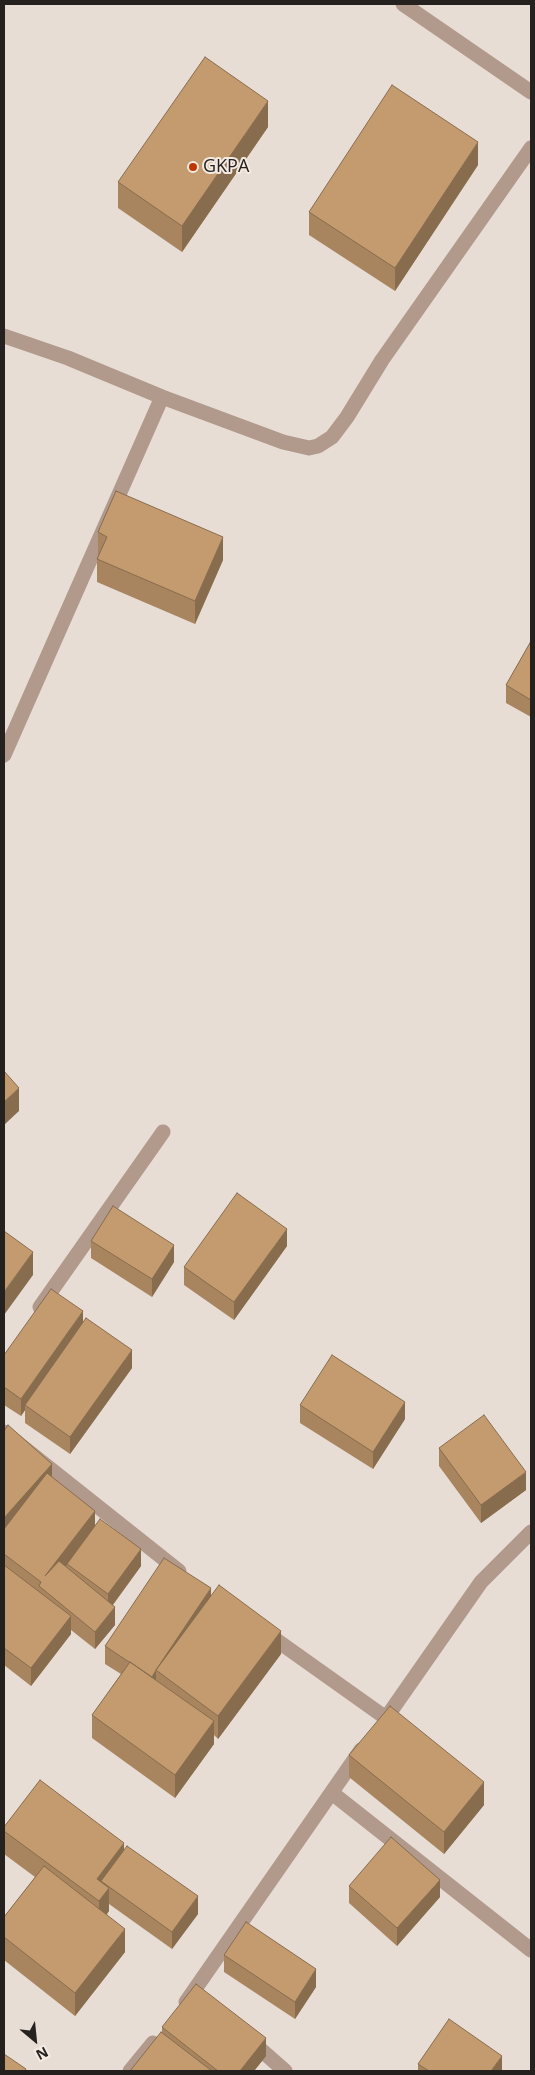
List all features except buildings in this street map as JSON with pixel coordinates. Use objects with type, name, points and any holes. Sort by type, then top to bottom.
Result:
[{"type":"street","points":[[404,4],[531,92]]},
{"type":"street","points":[[4,336],[68,358],[284,442],[309,448],[326,442],[347,418],[382,360],[531,148]]},
{"type":"street","points":[[4,755],[162,396]]},
{"type":"street","points":[[32,1318],[163,1132]]},
{"type":"street","points":[[4,1432],[193,1582]]},
{"type":"street","points":[[177,2014],[199,1995],[332,1793],[480,1582],[531,1532]]},
{"type":"street","points":[[249,1622],[386,1718]]},
{"type":"street","points":[[332,1793],[531,1950]]},
{"type":"street","points":[[130,2071],[165,2028]]},
{"type":"street","points":[[240,2032],[285,2071]]},
{"type":"place","name":"GKPA","points":[[193,167]]}]
